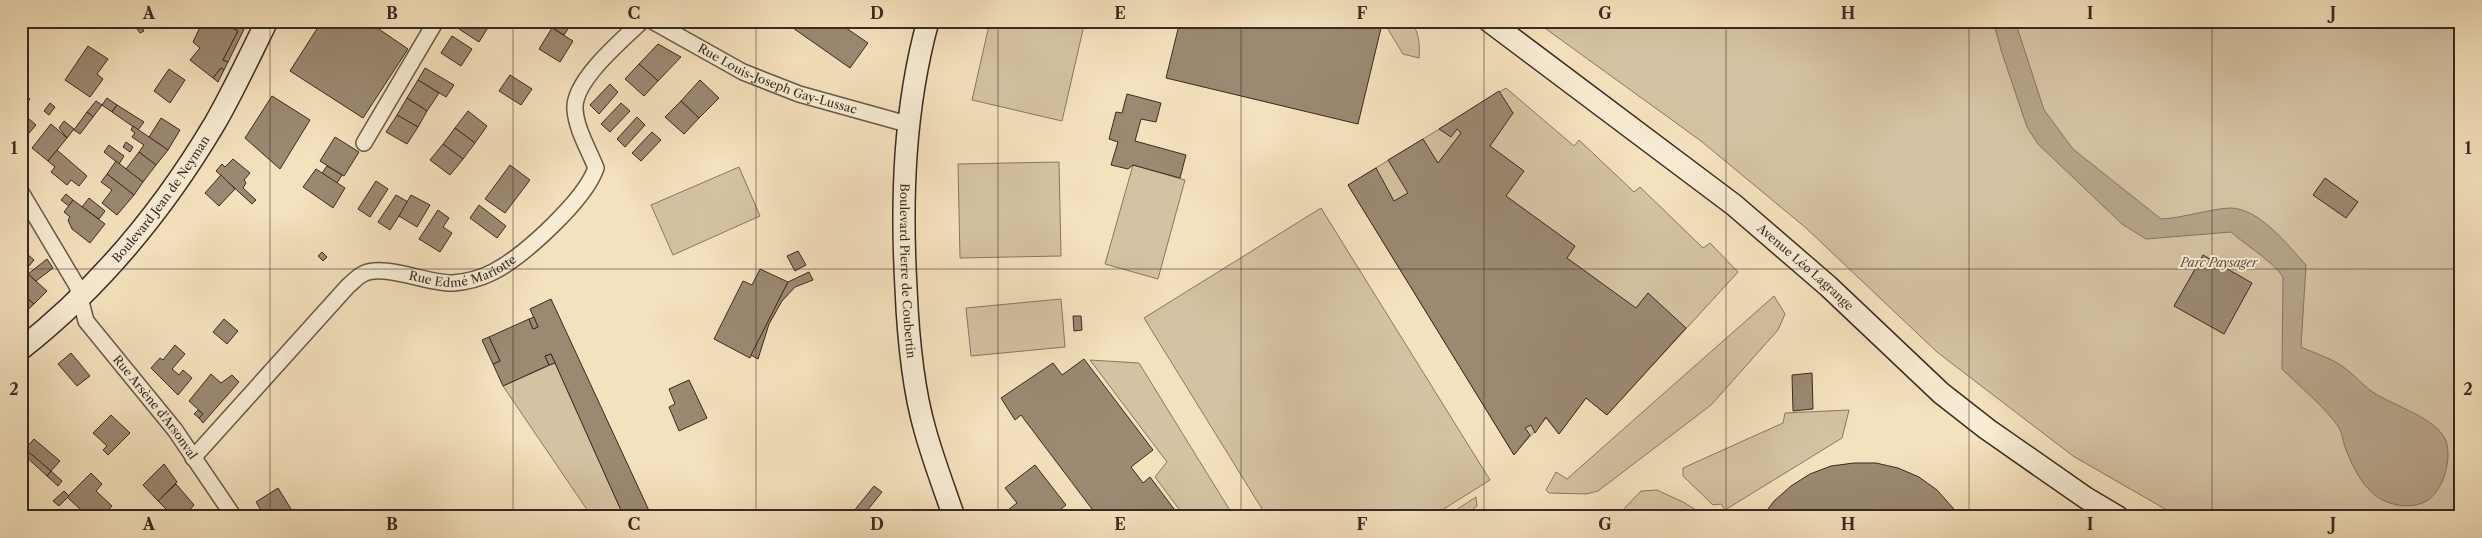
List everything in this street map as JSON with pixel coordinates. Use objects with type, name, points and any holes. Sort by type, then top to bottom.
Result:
[{"type":"street","name":"Boulevard Jean de Neyman","points":[[21,349],[81,299],[116,262],[187,167],[216,122],[267,21]]},
{"type":"street","points":[[364,143],[436,21]]},
{"type":"street","name":"Rue Edmé Mariotte","points":[[193,458],[348,286],[363,273],[384,272],[453,283],[476,279],[494,271],[516,257],[549,228],[580,196],[593,178],[596,168],[577,119],[575,108],[580,88],[594,70],[642,21]]},
{"type":"street","name":"Rue Louis-Joseph Gay-Lussac","points":[[652,21],[743,72],[799,94],[907,124]]},
{"type":"street","name":"Boulevard Pierre de Coubertin","points":[[928,21],[920,48],[907,124],[903,185],[909,344],[925,429],[954,517]]},
{"type":"street","name":"Avenue Léo Lagrange","points":[[1489,21],[1734,205],[1828,286],[1941,392],[1987,429],[2086,498],[2118,517]]},
{"type":"street","name":"Rue Arsène d'Arsonval","points":[[21,192],[71,274],[81,299],[86,321],[174,430],[234,517]]},
{"type":"green space","points":[[1402,20],[1407,21],[1414,27],[1418,38],[1419,58],[1403,54],[1383,21]]},
{"type":"green space","points":[[990,21],[1085,21],[1062,121],[972,100]]},
{"type":"green space","name":"Parc Paysager","points":[[1535,21],[2461,21],[2461,517],[2179,517],[2073,456],[1937,352],[1806,228],[1701,141]]},
{"type":"green space","points":[[1506,88],[1574,146],[1579,140],[1634,192],[1640,187],[1703,248],[1710,243],[1738,272],[1607,415],[1586,398],[1559,434],[1546,418],[1514,455],[1348,185]]},
{"type":"green space","points":[[1059,162],[1061,256],[960,258],[958,164]]},
{"type":"green space","points":[[1133,165],[1185,180],[1158,279],[1105,264]]},
{"type":"green space","points":[[739,167],[760,216],[673,255],[651,205]]},
{"type":"green space","points":[[1321,208],[1490,480],[1431,517],[1267,517],[1144,318]]},
{"type":"green space","points":[[1774,296],[1785,314],[1778,330],[1711,405],[1598,491],[1586,494],[1549,493],[1546,490],[1556,472],[1567,479]]},
{"type":"green space","points":[[1061,299],[1065,347],[971,356],[966,308]]},
{"type":"green space","points":[[1090,360],[1139,363],[1234,517],[1185,517],[1155,477],[1167,462]]},
{"type":"green space","points":[[555,363],[624,517],[592,517],[503,386]]},
{"type":"green space","points":[[1849,410],[1842,438],[1725,510],[1721,504],[1713,505],[1683,476],[1683,468],[1783,423],[1785,413]]},
{"type":"green space","points":[[1657,490],[1683,502],[1706,516],[1616,517],[1641,491]]},
{"type":"green space","points":[[1476,497],[1477,506],[1463,517],[1445,517]]},
{"type":"shaded area","points":[[1993,21],[2015,21],[2044,110],[2073,149],[2161,219],[2230,208],[2241,210],[2252,214],[2262,221],[2291,248],[2306,265],[2301,347],[2338,363],[2374,393],[2425,419],[2441,433],[2446,441],[2448,456],[2445,473],[2434,495],[2422,503],[2408,506],[2387,502],[2375,495],[2357,473],[2338,426],[2318,403],[2282,369],[2283,278],[2275,267],[2231,232],[2146,239],[2122,224],[2038,144],[2027,127]]},
{"type":"building","points":[[138,21],[144,31],[140,33],[133,23]]},
{"type":"building","points":[[203,21],[218,21],[238,31],[223,60],[228,62],[224,70],[221,68],[213,78],[190,60],[200,48],[193,42]]},
{"type":"building","points":[[218,21],[248,21],[228,62],[223,60],[238,31]]},
{"type":"building","points":[[322,21],[367,21],[408,49],[363,118],[290,71]]},
{"type":"building","points":[[464,21],[481,21],[489,26],[479,42],[459,29]]},
{"type":"building","points":[[546,21],[573,21],[564,35],[545,23]]},
{"type":"building","points":[[783,21],[836,21],[868,43],[850,68]]},
{"type":"building","points":[[1180,21],[1370,21],[1382,24],[1358,124],[1166,78]]},
{"type":"building","points":[[552,28],[573,41],[560,62],[539,49]]},
{"type":"building","points":[[452,36],[472,49],[461,66],[441,53]]},
{"type":"building","points":[[658,44],[681,57],[658,81],[639,64]]},
{"type":"building","points":[[88,46],[108,59],[97,74],[103,79],[90,97],[65,80]]},
{"type":"building","points":[[639,64],[658,81],[644,96],[625,79]]},
{"type":"building","points":[[221,68],[224,70],[218,82],[213,78]]},
{"type":"building","points":[[425,68],[454,85],[446,97],[418,80]]},
{"type":"building","points":[[169,69],[185,80],[170,103],[154,91]]},
{"type":"building","points":[[510,75],[532,89],[521,105],[499,91]]},
{"type":"building","points":[[418,80],[439,93],[427,111],[407,98]]},
{"type":"building","points":[[700,80],[719,98],[699,118],[681,101]]},
{"type":"building","points":[[610,84],[618,92],[599,114],[590,105]]},
{"type":"building","points":[[1499,91],[1513,113],[1490,146],[1524,171],[1506,196],[1575,246],[1567,258],[1636,308],[1648,293],[1686,328],[1607,415],[1586,398],[1559,434],[1546,417],[1535,433],[1531,425],[1525,428],[1530,435],[1514,455],[1348,185],[1376,168],[1394,201],[1408,193],[1388,160],[1423,139],[1438,163],[1461,133],[1457,129],[1451,137],[1439,129]]},
{"type":"building","points":[[1127,94],[1161,103],[1156,122],[1141,119],[1135,141],[1186,155],[1180,178],[1133,165],[1128,169],[1111,165],[1118,142],[1109,139],[1116,112],[1122,113]]},
{"type":"building","points":[[272,96],[310,120],[280,169],[245,138]]},
{"type":"building","points":[[27,97],[30,99],[25,105],[22,102]]},
{"type":"building","points":[[107,98],[117,105],[112,112],[102,105]]},
{"type":"building","points":[[407,98],[427,111],[418,127],[397,115]]},
{"type":"building","points":[[96,101],[102,105],[93,117],[87,112]]},
{"type":"building","points":[[681,101],[699,118],[684,134],[665,117]]},
{"type":"building","points":[[50,103],[55,107],[49,115],[44,111]]},
{"type":"building","points":[[621,103],[630,111],[610,132],[601,124]]},
{"type":"building","points":[[117,105],[144,122],[138,130],[112,112]]},
{"type":"building","points":[[468,111],[487,126],[475,143],[455,128]]},
{"type":"building","points":[[21,112],[36,125],[24,139],[21,137]]},
{"type":"building","points":[[87,112],[93,117],[80,134],[74,130]]},
{"type":"building","points":[[397,115],[418,127],[407,144],[386,132]]},
{"type":"building","points":[[637,117],[645,125],[625,147],[617,139]]},
{"type":"building","points":[[161,118],[180,130],[168,150],[149,137]]},
{"type":"building","points":[[64,121],[74,129],[67,138],[59,128]]},
{"type":"building","points":[[51,124],[67,138],[48,161],[32,148]]},
{"type":"building","points":[[133,126],[168,150],[156,165],[139,152],[144,145],[132,137],[135,133],[131,130]]},
{"type":"building","points":[[455,128],[475,143],[463,159],[443,144]]},
{"type":"building","points":[[652,132],[661,140],[641,161],[632,153]]},
{"type":"building","points":[[335,137],[359,152],[344,176],[320,161]]},
{"type":"building","points":[[126,142],[133,147],[130,152],[123,147]]},
{"type":"building","points":[[443,144],[463,159],[450,175],[430,160]]},
{"type":"building","points":[[109,145],[124,156],[119,164],[104,152]]},
{"type":"building","points":[[57,150],[87,176],[79,186],[71,180],[67,185],[51,172],[55,167],[48,161]]},
{"type":"building","points":[[139,152],[156,165],[143,182],[126,169]]},
{"type":"building","points":[[233,159],[250,173],[244,180],[246,183],[243,188],[256,200],[252,204],[216,171],[222,164],[225,167]]},
{"type":"building","points":[[116,161],[143,182],[134,195],[107,174]]},
{"type":"building","points":[[510,165],[530,180],[505,213],[485,199]]},
{"type":"building","points":[[327,166],[342,175],[337,183],[322,173]]},
{"type":"building","points":[[316,169],[345,188],[333,208],[303,187]]},
{"type":"building","points":[[107,174],[134,195],[117,215],[102,203],[112,190],[101,182]]},
{"type":"building","points":[[221,175],[235,189],[219,206],[205,193]]},
{"type":"building","points":[[2325,178],[2358,202],[2346,218],[2313,195]]},
{"type":"building","points":[[376,181],[388,189],[370,217],[358,209]]},
{"type":"building","points":[[66,194],[73,200],[69,206],[61,200]]},
{"type":"building","points":[[396,195],[408,202],[390,230],[378,222]]},
{"type":"building","points":[[411,195],[430,205],[417,227],[399,216]]},
{"type":"building","points":[[89,198],[105,211],[99,219],[82,207]]},
{"type":"building","points":[[73,200],[105,224],[90,243],[72,229],[68,220],[70,217],[64,212]]},
{"type":"building","points":[[479,205],[506,226],[497,238],[470,218]]},
{"type":"building","points":[[438,210],[449,218],[443,227],[452,233],[440,252],[419,239]]},
{"type":"building","points":[[21,236],[27,241],[21,249]]},
{"type":"building","points":[[798,251],[806,265],[795,271],[787,256]]},
{"type":"building","points":[[322,252],[327,257],[323,261],[318,256]]},
{"type":"building","points":[[27,254],[34,260],[23,273],[21,261]]},
{"type":"building","points":[[2203,255],[2252,283],[2224,334],[2174,306]]},
{"type":"building","points":[[47,259],[53,268],[36,281],[28,274]]},
{"type":"building","points":[[760,269],[788,282],[750,358],[714,339],[743,281],[752,285]]},
{"type":"building","points":[[809,272],[813,280],[795,287],[782,301],[769,324],[758,359],[751,355],[788,282]]},
{"type":"building","points":[[28,274],[47,291],[34,304],[21,293],[21,281]]},
{"type":"building","points":[[21,293],[34,304],[21,316]]},
{"type":"building","points":[[551,299],[652,517],[624,517],[551,354],[545,356],[549,365],[503,386],[493,364],[500,361],[489,337],[529,319],[533,329],[538,327],[530,309]]},
{"type":"building","points":[[1073,316],[1081,316],[1082,330],[1074,331]]},
{"type":"building","points":[[534,317],[538,327],[533,329],[529,319]]},
{"type":"building","points":[[224,319],[238,331],[227,344],[213,332]]},
{"type":"building","points":[[489,337],[500,361],[493,364],[482,340]]},
{"type":"building","points":[[175,345],[185,354],[172,369],[179,375],[183,370],[192,378],[178,395],[151,368],[160,358],[163,360]]},
{"type":"building","points":[[71,353],[90,376],[77,386],[58,364]]},
{"type":"building","points":[[551,354],[555,363],[549,365],[545,356]]},
{"type":"building","points":[[1084,359],[1153,450],[1131,467],[1143,483],[1150,477],[1180,517],[1098,517],[1021,415],[1015,420],[1001,398],[1053,363],[1062,375]]},
{"type":"building","points":[[1812,373],[1813,409],[1793,411],[1792,375]]},
{"type":"building","points":[[211,374],[221,383],[232,375],[239,382],[203,423],[199,418],[203,414],[189,401]]},
{"type":"building","points":[[689,380],[707,418],[679,431],[669,407],[675,404],[669,389]]},
{"type":"building","points":[[198,410],[203,414],[199,418],[194,414]]},
{"type":"building","points":[[111,415],[130,433],[108,455],[103,450],[107,446],[93,433]]},
{"type":"building","points":[[21,426],[26,432],[21,437]]},
{"type":"building","points":[[26,432],[29,436],[21,445],[21,437]]},
{"type":"building","points":[[34,439],[60,461],[51,471],[25,449]]},
{"type":"building","points":[[25,449],[51,471],[47,476],[22,453]]},
{"type":"building","points":[[1876,463],[1898,468],[1919,477],[1937,490],[1961,517],[1762,517],[1774,501],[1791,486],[1810,474],[1831,466]]},
{"type":"building","points":[[164,464],[177,482],[158,501],[143,485]]},
{"type":"building","points":[[1035,465],[1066,505],[1051,517],[999,517],[1017,503],[1005,488]]},
{"type":"building","points":[[51,471],[62,481],[58,486],[47,476]]},
{"type":"building","points":[[91,473],[102,484],[96,491],[112,506],[101,517],[80,517],[78,515],[82,511],[67,497]]},
{"type":"building","points":[[176,484],[194,505],[183,517],[174,517],[158,501]]},
{"type":"building","points":[[874,486],[882,492],[862,517],[849,517]]},
{"type":"building","points":[[278,488],[296,517],[265,517],[256,502]]},
{"type":"building","points":[[64,491],[69,496],[59,506],[53,501]]}]
